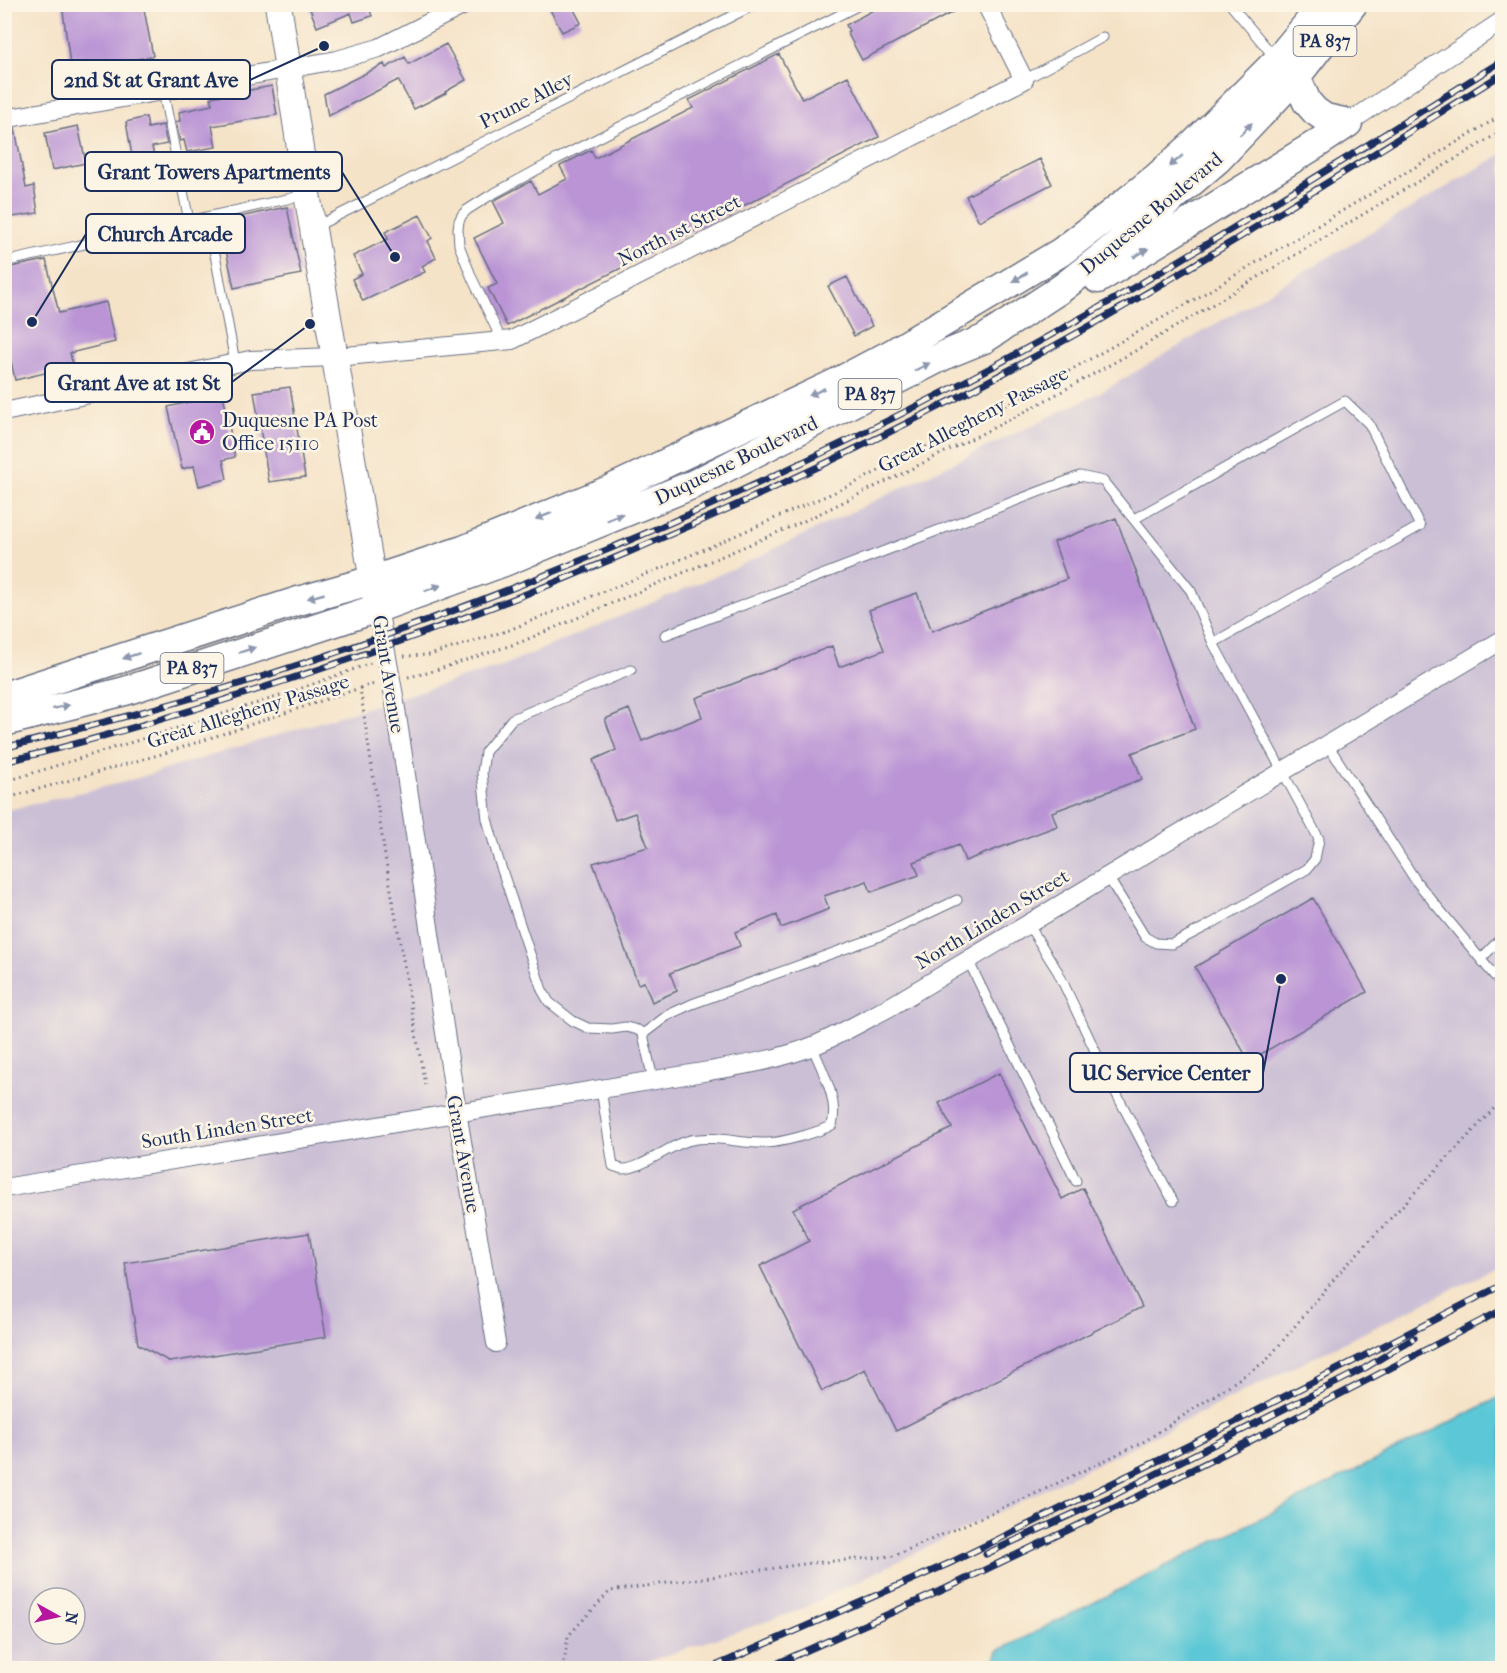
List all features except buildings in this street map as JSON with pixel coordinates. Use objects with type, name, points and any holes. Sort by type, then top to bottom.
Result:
[{"type":"main road","name":"Duquesne Boulevard","points":[[4,722],[125,691],[378,608],[504,562],[694,484],[947,354],[984,339],[1062,288],[1217,160],[1287,69],[1324,4]]},
{"type":"main road","name":"Duquesne Boulevard","points":[[373,580],[463,550],[609,490],[836,383],[891,354],[1061,252],[1157,177],[1195,143],[1287,69],[1353,4]]},
{"type":"main road","points":[[1287,69],[1315,111],[1325,118],[1348,123]]},
{"type":"main road","points":[[942,324],[957,337],[984,339],[1096,281],[1248,185],[1315,146],[1348,123]]},
{"type":"main road","name":"PA 837","points":[[4,696],[295,602],[373,580]]},
{"type":"street","name":"Grant Avenue","points":[[278,4],[307,194],[387,657],[457,1112],[496,1343]]},
{"type":"street","points":[[4,119],[337,60],[379,48],[466,4]]},
{"type":"street","points":[[986,4],[1024,80]]},
{"type":"street","points":[[1348,123],[1503,21]]},
{"type":"street","name":"North 1st Street","points":[[4,412],[250,360],[336,357],[512,340],[1024,80]]},
{"type":"street","name":"North Linden Street","points":[[457,1112],[755,1062],[812,1046],[888,1008],[1503,640]]},
{"type":"street","name":"South Linden Street","points":[[4,1188],[457,1112]]},
{"type":"lane","name":"Prune Alley","points":[[313,228],[756,4]]},
{"type":"lane","points":[[502,341],[472,278],[459,244],[459,221],[467,210],[557,159],[861,4]]},
{"type":"lane","points":[[1230,4],[1287,69]]},
{"type":"lane","points":[[1024,80],[1103,37]]},
{"type":"lane","points":[[164,91],[189,221]]},
{"type":"lane","points":[[4,262],[307,194]]},
{"type":"lane","points":[[208,217],[235,363]]},
{"type":"lane","points":[[1134,519],[1345,401],[1368,423],[1420,526],[1213,643]]},
{"type":"lane","points":[[665,635],[1080,476],[1103,481],[1191,591],[1213,643],[1319,839],[1315,859],[1307,869],[1172,944],[1156,943],[1145,937],[1108,877]]},
{"type":"lane","points":[[631,670],[512,719],[485,752],[482,773],[487,819],[542,990],[549,1002],[573,1021],[588,1028],[626,1027],[643,1034],[653,1080]]},
{"type":"lane","points":[[1328,745],[1416,880],[1503,986]]},
{"type":"lane","points":[[643,1034],[668,1015],[692,1004],[883,934],[957,900]]},
{"type":"lane","points":[[1028,924],[1058,972],[1106,1074],[1173,1201]]},
{"type":"lane","points":[[1481,959],[1503,937]]},
{"type":"lane","points":[[968,960],[1076,1181]]},
{"type":"lane","points":[[601,1089],[614,1166],[623,1169],[641,1164],[688,1140],[705,1138],[766,1143],[821,1131],[832,1125],[835,1115],[834,1101],[812,1046]]},
{"type":"path","points":[[4,782],[280,696],[387,657],[430,655],[509,630],[659,569],[851,485],[1027,394],[1197,298],[1503,115]]},
{"type":"path","name":"Great Allegheny Passage","points":[[427,673],[521,642],[802,522],[1017,416],[1136,351],[1503,131]]},
{"type":"path","name":"Great Allegheny Passage","points":[[4,799],[165,753],[360,688],[385,856],[425,1085]]},
{"type":"path","points":[[563,1668],[568,1636],[610,1591],[811,1563],[894,1556],[1041,1491],[1145,1441],[1266,1361],[1339,1273],[1503,1100]]},
{"type":"shaded area","points":[[1502,154],[1502,1265],[795,1612],[629,1668],[5,1668],[4,811],[128,781],[502,666],[739,566],[1103,391]]},
{"type":"water","points":[[1502,1396],[1502,1668],[992,1668],[998,1651]]},
{"type":"railway","points":[[4,748],[198,696],[350,648],[526,583],[699,510],[952,388],[1093,311],[1230,230],[1502,61]]},
{"type":"railway","points":[[4,762],[160,720],[357,657],[561,580],[761,493],[860,447],[1079,332],[1248,232],[1502,74]]},
{"type":"railway","points":[[711,1668],[950,1563],[1188,1446],[1502,1285]]},
{"type":"railway","points":[[767,1668],[945,1589],[1135,1498],[1502,1310]]},
{"type":"railway","points":[[986,1554],[1116,1494],[1365,1368],[1414,1338]]},
{"type":"place","name":"2nd St at Grant Ave","points":[[324,46]]},
{"type":"place","name":"Grant Towers Apartments","points":[[395,257]]},
{"type":"place","name":"Church Arcade","points":[[32,322]]},
{"type":"place","name":"Grant Ave at 1st St","points":[[310,324]]},
{"type":"place","name":"Duquesne PA Post Office 15110","points":[[202,432]]},
{"type":"place","name":"UC Service Center","points":[[1281,979]]}]
